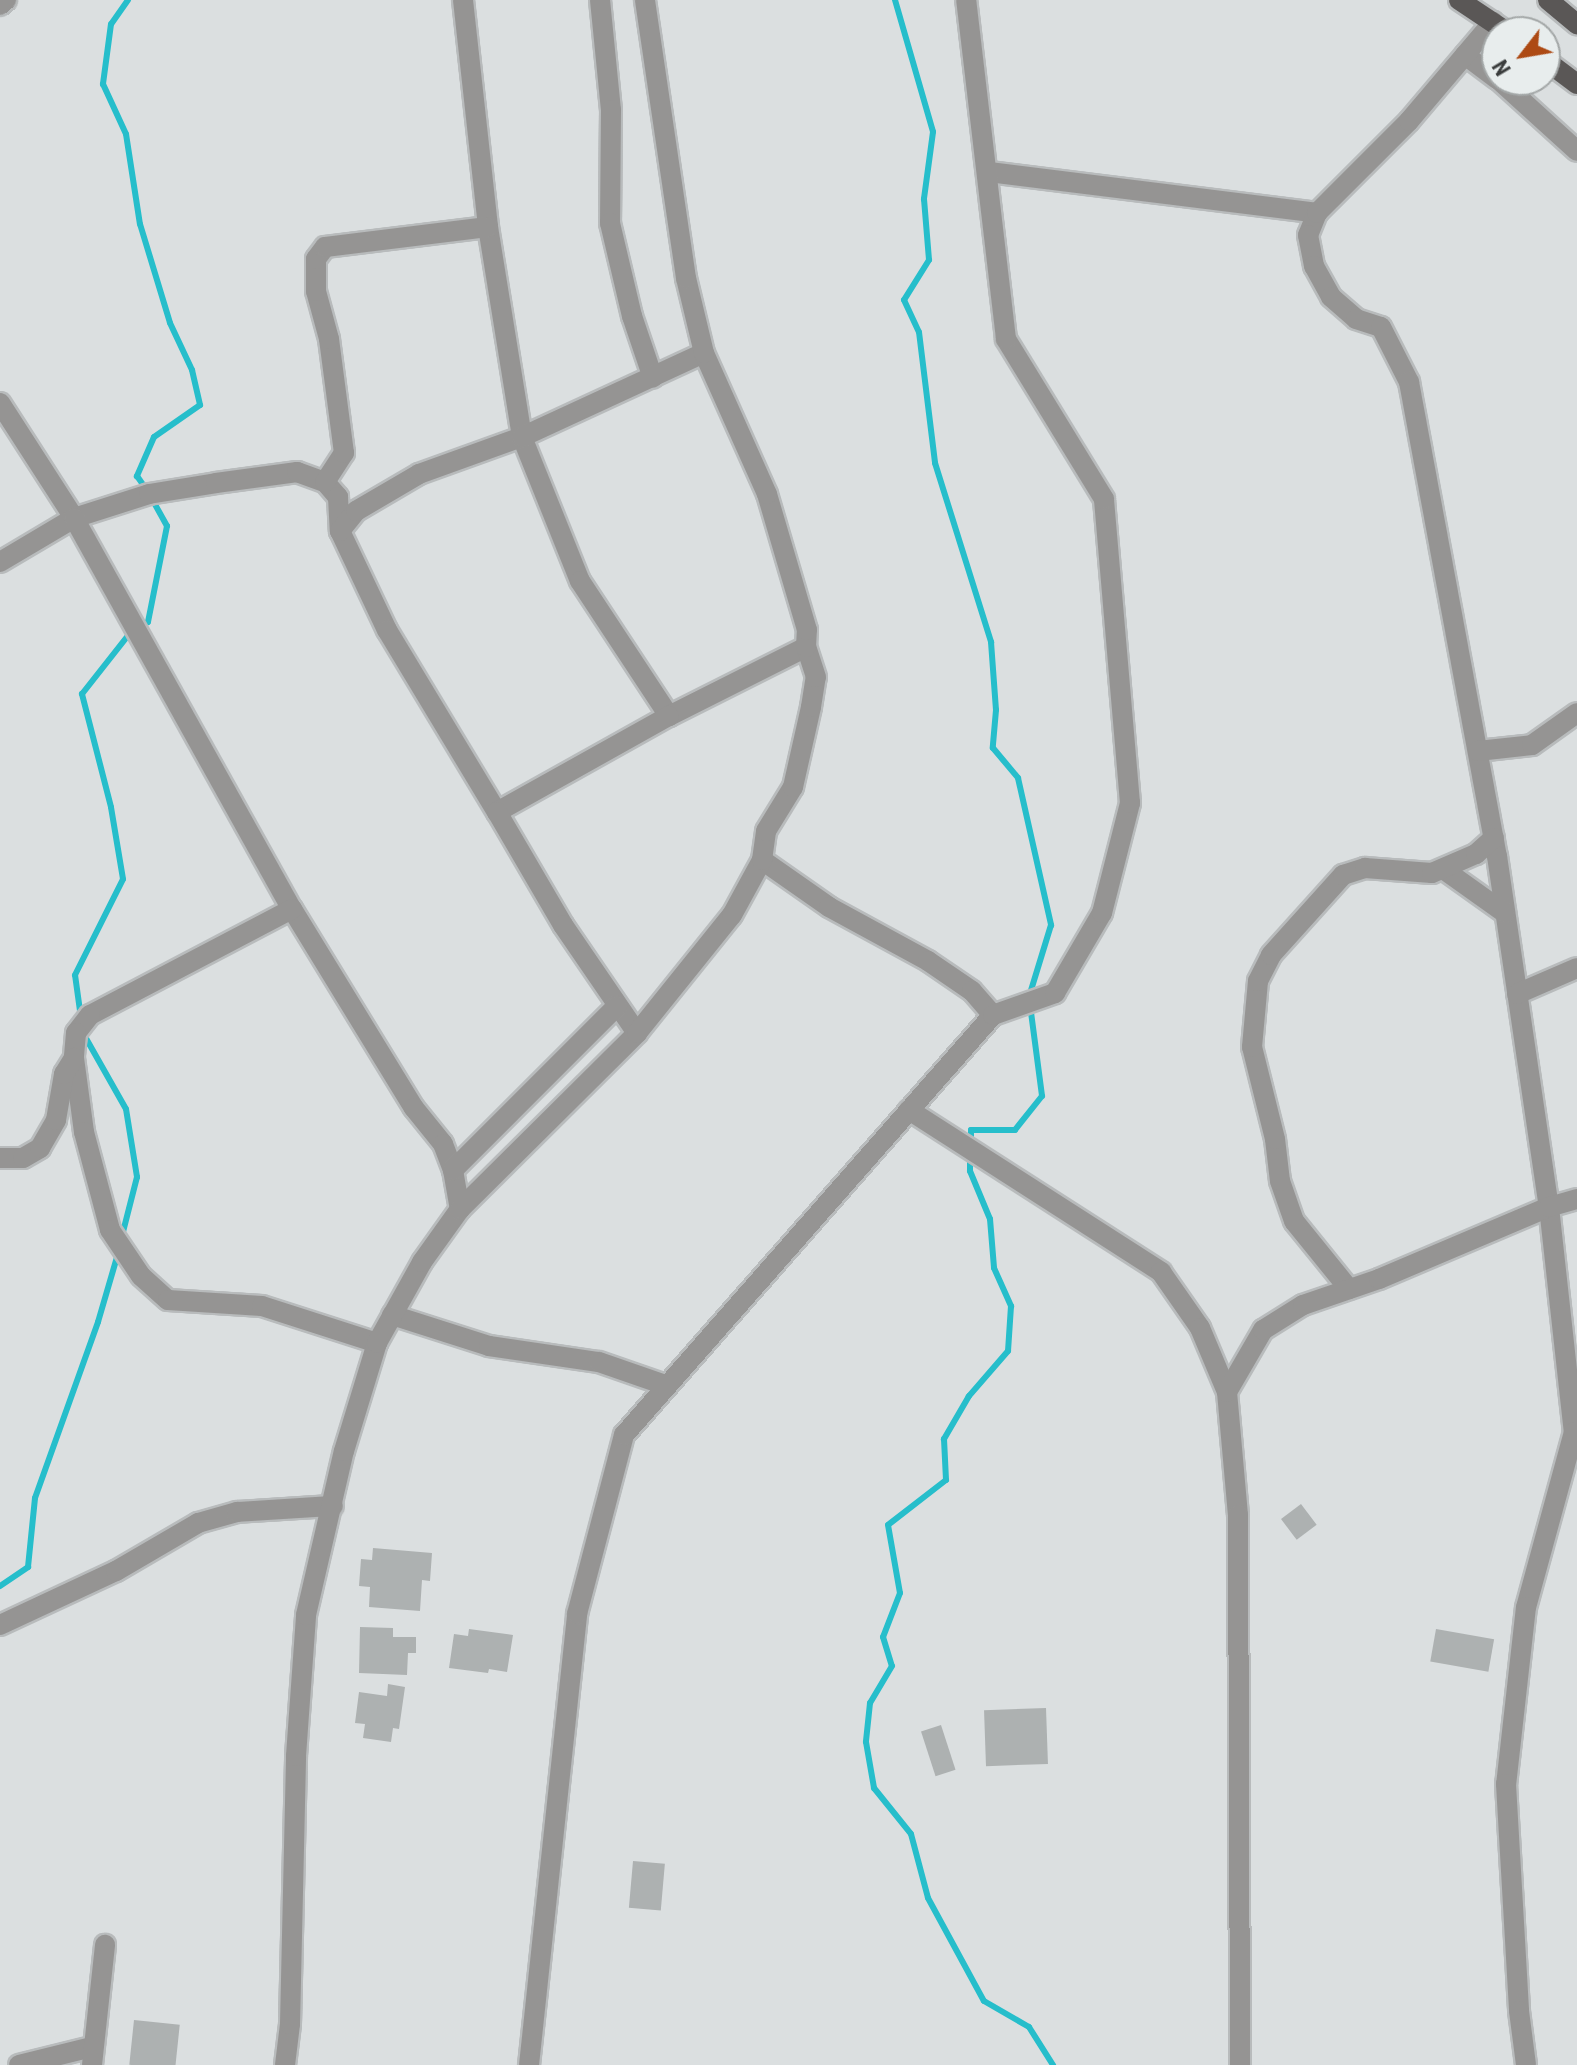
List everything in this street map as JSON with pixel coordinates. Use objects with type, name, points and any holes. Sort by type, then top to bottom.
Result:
[{"type":"main road","points":[[1459,0],[1483,16]]},
{"type":"main road","points":[[1548,0],[1577,24]]},
{"type":"street","points":[[0,5],[6,0]]},
{"type":"street","points":[[463,0],[488,227],[522,437],[580,581],[669,716]]},
{"type":"street","points":[[600,0],[611,110],[610,223],[632,316],[653,378]]},
{"type":"street","points":[[285,2065],[290,2024],[296,1756],[306,1615],[344,1451],[377,1343],[422,1262],[460,1209],[637,1033],[732,915],[762,860],[766,831],[793,787],[811,707],[816,677],[806,647],[807,630],[767,494],[704,353],[686,278],[645,0]]},
{"type":"street","points":[[529,2065],[577,1614],[624,1435],[993,1015],[1055,993],[1102,913],[1130,803],[1104,499],[1006,339],[989,172],[966,0]]},
{"type":"street","points":[[1481,42],[1465,55],[1409,121],[1317,213],[1308,235],[1314,266],[1331,297],[1356,319],[1381,327],[1409,382],[1494,838],[1549,1207],[1574,1432],[1526,1607],[1506,1784],[1519,2011],[1526,2065]]},
{"type":"street","points":[[1465,55],[1481,67]]},
{"type":"street","points":[[1517,96],[1577,151]]},
{"type":"street","points":[[989,172],[1317,213]]},
{"type":"street","points":[[325,482],[344,453],[329,339],[316,291],[316,259],[325,247],[488,227]]},
{"type":"street","points":[[340,531],[356,511],[419,474],[522,437],[704,353]]},
{"type":"street","points":[[0,403],[74,518],[292,909],[414,1108],[443,1144],[453,1170],[460,1209]]},
{"type":"street","points":[[0,562],[74,518],[149,494],[297,472],[325,482],[338,497],[340,531],[387,630],[617,1006],[637,1033]]},
{"type":"street","points":[[497,812],[669,716],[806,647]]},
{"type":"street","points":[[1478,751],[1532,745],[1577,713]]},
{"type":"street","points":[[1349,1289],[1294,1221],[1280,1181],[1275,1139],[1252,1047],[1258,981],[1271,955],[1343,875],[1365,868],[1432,873],[1476,854],[1494,838]]},
{"type":"street","points":[[762,860],[829,907],[928,961],[972,991],[993,1015]]},
{"type":"street","points":[[1443,869],[1505,913]]},
{"type":"street","points":[[292,909],[90,1015],[76,1033],[74,1058],[84,1132],[110,1230],[141,1276],[168,1300],[262,1306],[377,1343]]},
{"type":"street","points":[[1517,994],[1577,968]]},
{"type":"street","points":[[453,1170],[617,1006]]},
{"type":"street","points":[[0,1158],[23,1158],[40,1148],[56,1120],[64,1074],[74,1058]]},
{"type":"street","points":[[909,1110],[1161,1272],[1200,1328],[1227,1392],[1238,1515],[1240,2065]]},
{"type":"street","points":[[1227,1392],[1263,1330],[1303,1305],[1549,1207],[1577,1199]]},
{"type":"street","points":[[392,1315],[489,1346],[599,1362],[665,1385]]},
{"type":"street","points":[[0,1625],[116,1571],[198,1523],[237,1512],[333,1506]]},
{"type":"street","points":[[19,2065],[92,2056],[105,1945]]},
{"type":"building","points":[[1301,1504],[1317,1525],[1297,1540],[1281,1519]]},
{"type":"building","points":[[373,1548],[432,1553],[430,1581],[422,1580],[420,1611],[369,1607],[370,1587],[359,1586],[361,1559],[372,1560]]},
{"type":"building","points":[[360,1627],[393,1628],[393,1637],[416,1637],[416,1653],[408,1653],[407,1675],[359,1673]]},
{"type":"building","points":[[469,1629],[513,1635],[507,1672],[449,1668],[454,1634],[468,1636]]},
{"type":"building","points":[[1436,1629],[1494,1639],[1488,1672],[1430,1661]]},
{"type":"building","points":[[388,1684],[405,1687],[399,1729],[393,1728],[391,1742],[363,1738],[365,1724],[355,1723],[359,1692],[387,1696]]},
{"type":"building","points":[[1046,1708],[1048,1764],[986,1766],[984,1710]]},
{"type":"building","points":[[941,1725],[956,1770],[936,1776],[921,1731]]},
{"type":"building","points":[[633,1861],[665,1864],[661,1911],[629,1908]]},
{"type":"building","points":[[134,2020],[180,2025],[176,2065],[129,2065]]},
{"type":"waterway","points":[[128,0],[111,24],[103,84],[126,134],[140,224],[170,323],[192,370],[200,405],[154,437],[137,476],[146,489]]},
{"type":"waterway","points":[[895,0],[933,132],[924,199],[929,260],[904,300],[919,332],[935,463],[991,642],[996,710],[993,748],[1018,778],[1051,925],[1029,997],[1042,1096],[1015,1130],[971,1130],[971,1145]]},
{"type":"waterway","points":[[81,1018],[75,975],[123,879],[111,807],[82,694],[134,628],[148,622],[167,526],[152,499]]},
{"type":"waterway","points":[[83,1033],[126,1109],[137,1177],[121,1240]]},
{"type":"waterway","points":[[970,1156],[970,1171],[990,1219],[994,1268],[1011,1306],[1008,1351],[969,1396],[944,1439],[946,1480],[888,1525],[900,1593],[883,1637],[892,1666],[870,1703],[866,1742],[874,1788],[911,1834],[928,1898],[984,2001],[1029,2027],[1053,2065]]},
{"type":"waterway","points":[[0,1586],[28,1567],[35,1498],[98,1322],[119,1250]]}]
